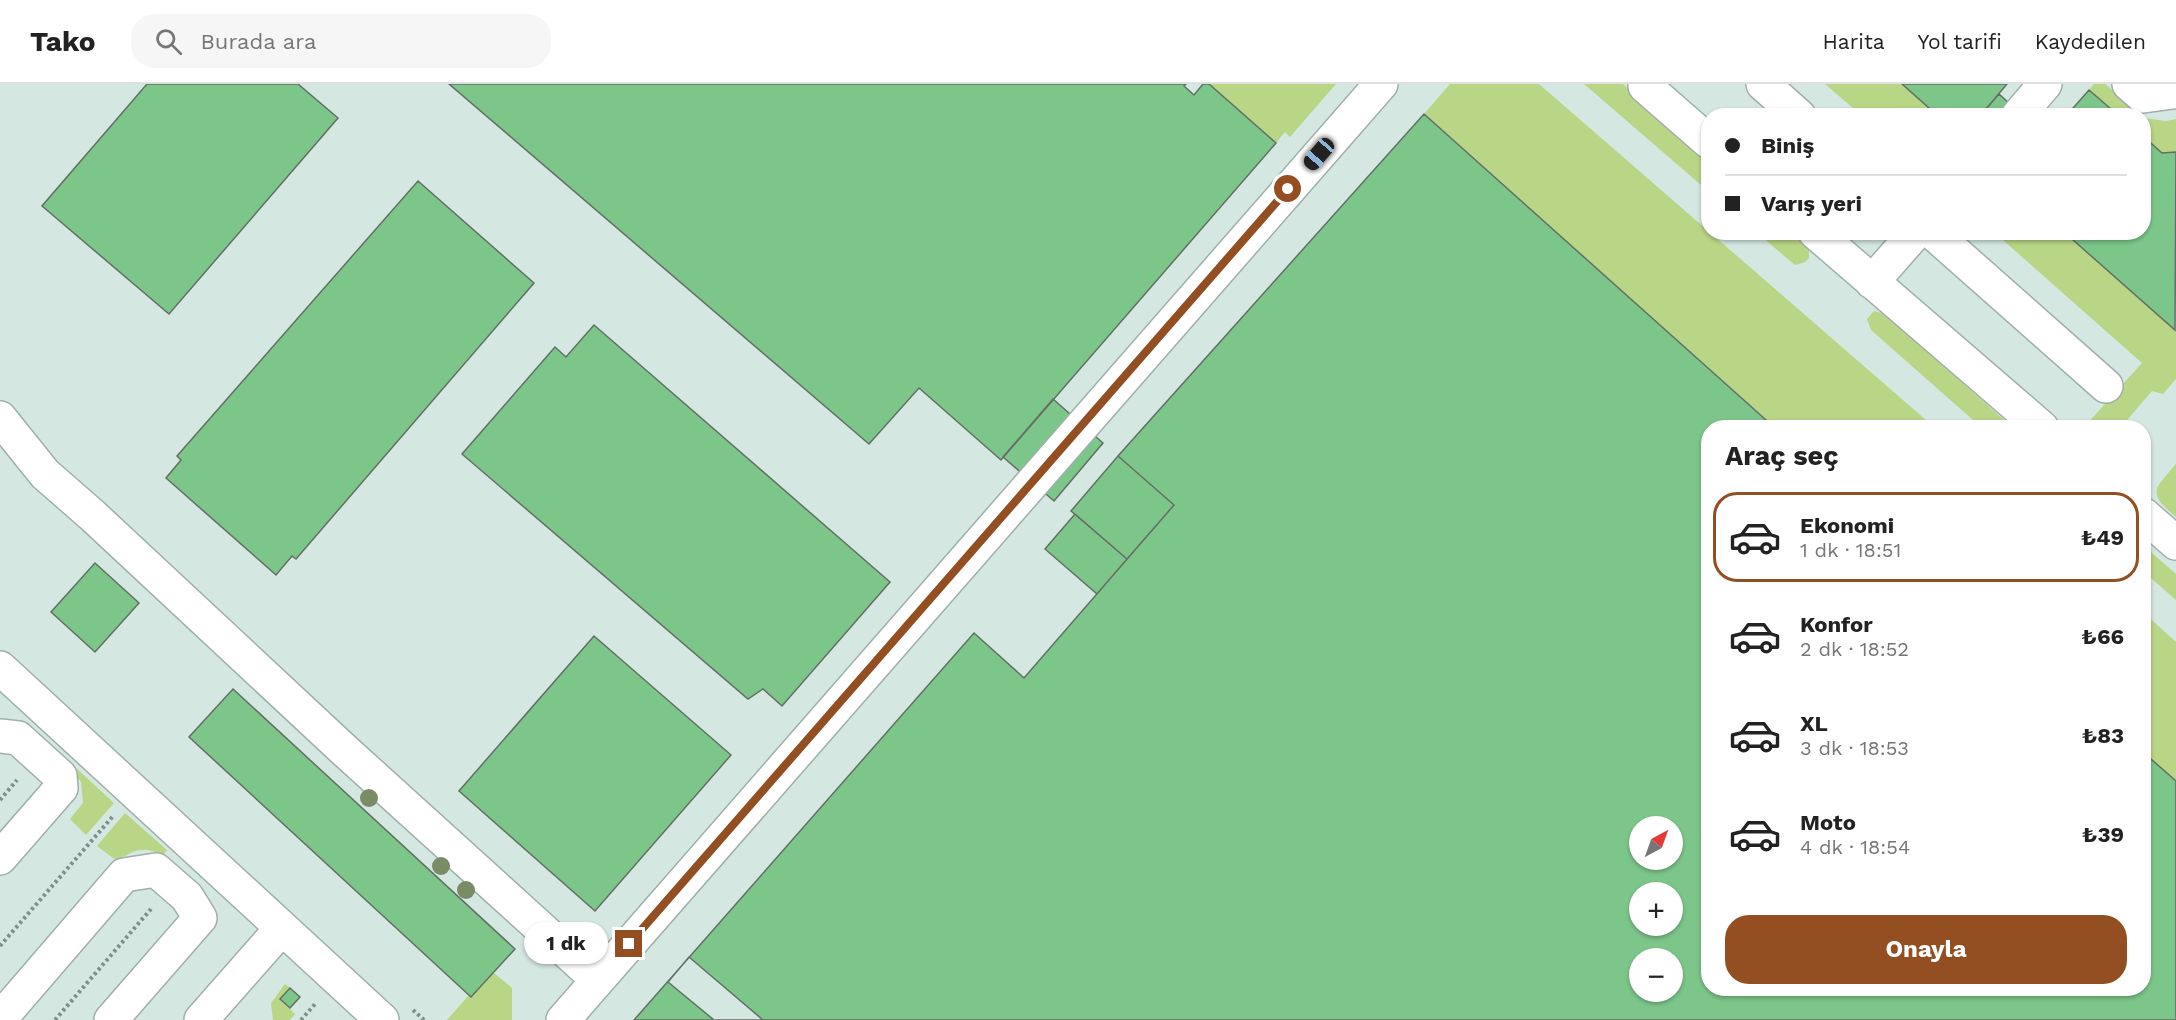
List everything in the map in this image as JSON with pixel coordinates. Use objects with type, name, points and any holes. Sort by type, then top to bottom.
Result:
[{"type":"street","points":[[563,1020],[1381,84]]},
{"type":"street","points":[[1763,84],[1790,108]]},
{"type":"street","points":[[2025,108],[2045,84]]},
{"type":"street","points":[[2129,84],[2143,96],[2173,92],[2176,89]]},
{"type":"street","points":[[1645,85],[1701,135]]},
{"type":"street","points":[[1824,240],[2033,420]]},
{"type":"street","points":[[1872,282],[1909,240]]},
{"type":"street","points":[[1941,240],[2106,386]]},
{"type":"street","points":[[0,418],[45,474],[598,980]]},
{"type":"street","points":[[2151,521],[2176,543]]},
{"type":"street","points":[[0,668],[382,1020]]},
{"type":"street","points":[[0,736],[34,699]]},
{"type":"street","points":[[46,763],[72,734]]},
{"type":"street","points":[[0,736],[18,738],[60,777],[61,788],[0,858]]},
{"type":"street","points":[[0,1019],[124,875],[156,870],[187,897],[200,918],[111,1020]]},
{"type":"street","points":[[201,1020],[282,928]]},
{"type":"path","points":[[0,946],[121,807]]},
{"type":"path","points":[[55,1020],[173,883]]},
{"type":"green space","points":[[1209,84],[1336,84],[1290,137],[1285,132],[1276,143]]},
{"type":"green space","points":[[1450,84],[1539,84],[1701,225],[1701,240],[1719,240],[1926,420],[1767,420],[1424,114]]},
{"type":"green space","points":[[1584,84],[1623,84],[1701,153],[1701,185]]},
{"type":"green space","points":[[1825,84],[1902,84],[1930,108],[1853,108]]},
{"type":"green space","points":[[2094,84],[2105,84],[2133,108],[2111,108],[2089,90]]},
{"type":"green space","points":[[2151,119],[2166,121],[2176,119],[2176,152],[2162,153],[2151,143]]},
{"type":"green space","points":[[1765,240],[1801,240],[1809,247],[1809,258],[1795,265]]},
{"type":"green space","points":[[2003,240],[2072,240],[2176,330],[2176,379],[2163,394],[2152,391],[2127,420],[2090,420],[2142,363]]},
{"type":"green space","points":[[1874,311],[1885,314],[2004,420],[1973,420],[1871,330],[1867,319]]},
{"type":"green space","points":[[2176,464],[2176,517],[2161,502],[2156,491]]},
{"type":"green space","points":[[2151,552],[2176,574],[2176,600],[2151,578]]},
{"type":"green space","points":[[2151,619],[2176,642],[2176,781],[2151,759]]},
{"type":"green space","points":[[75,767],[114,803],[86,835],[70,819],[83,803],[81,782],[72,770]]},
{"type":"green space","points":[[125,813],[167,850],[163,855],[149,850],[139,850],[117,861],[97,846]]},
{"type":"green space","points":[[494,973],[512,988],[512,1020],[447,1020],[469,995],[471,997]]},
{"type":"green space","points":[[285,984],[290,988],[280,999],[295,1014],[290,1020],[273,1020],[271,1003]]},
{"type":"building","points":[[147,84],[298,84],[338,118],[169,314],[42,206]]},
{"type":"building","points":[[449,84],[1186,84],[1184,86],[1194,95],[1203,84],[1209,84],[1276,143],[1001,460],[919,388],[869,444]]},
{"type":"building","points":[[1902,84],[2007,84],[1987,108],[1929,108]]},
{"type":"building","points":[[2089,90],[2110,108],[2073,108]]},
{"type":"building","points":[[1999,94],[2014,108],[1987,108]]},
{"type":"building","points":[[1424,114],[1766,420],[1701,420],[1701,996],[2151,996],[2151,759],[2176,781],[2176,1020],[634,1020],[974,633],[1024,678],[1174,505],[1118,456]]},
{"type":"building","points":[[2151,143],[2162,153],[2176,152],[2175,330],[2073,240],[2151,240]]},
{"type":"building","points":[[418,181],[534,283],[296,559],[292,556],[276,575],[166,478],[181,460],[177,456]]},
{"type":"building","points":[[594,325],[890,582],[782,706],[763,689],[748,699],[462,454],[555,347],[566,357]]},
{"type":"building","points":[[1053,399],[1103,443],[1054,501],[1003,457]]},
{"type":"building","points":[[1118,456],[1174,505],[1127,559],[1071,511]]},
{"type":"building","points":[[1075,514],[1127,559],[1097,594],[1045,549]]},
{"type":"building","points":[[95,563],[139,603],[95,652],[51,612]]},
{"type":"building","points":[[594,636],[731,755],[595,911],[459,791]]},
{"type":"building","points":[[233,689],[515,949],[471,997],[189,737]]},
{"type":"building","points":[[689,957],[763,1020],[714,1020],[668,982]]},
{"type":"building","points":[[290,988],[300,997],[290,1008],[280,999]]},
{"type":"route","points":[[629,944],[1288,189]]}]
